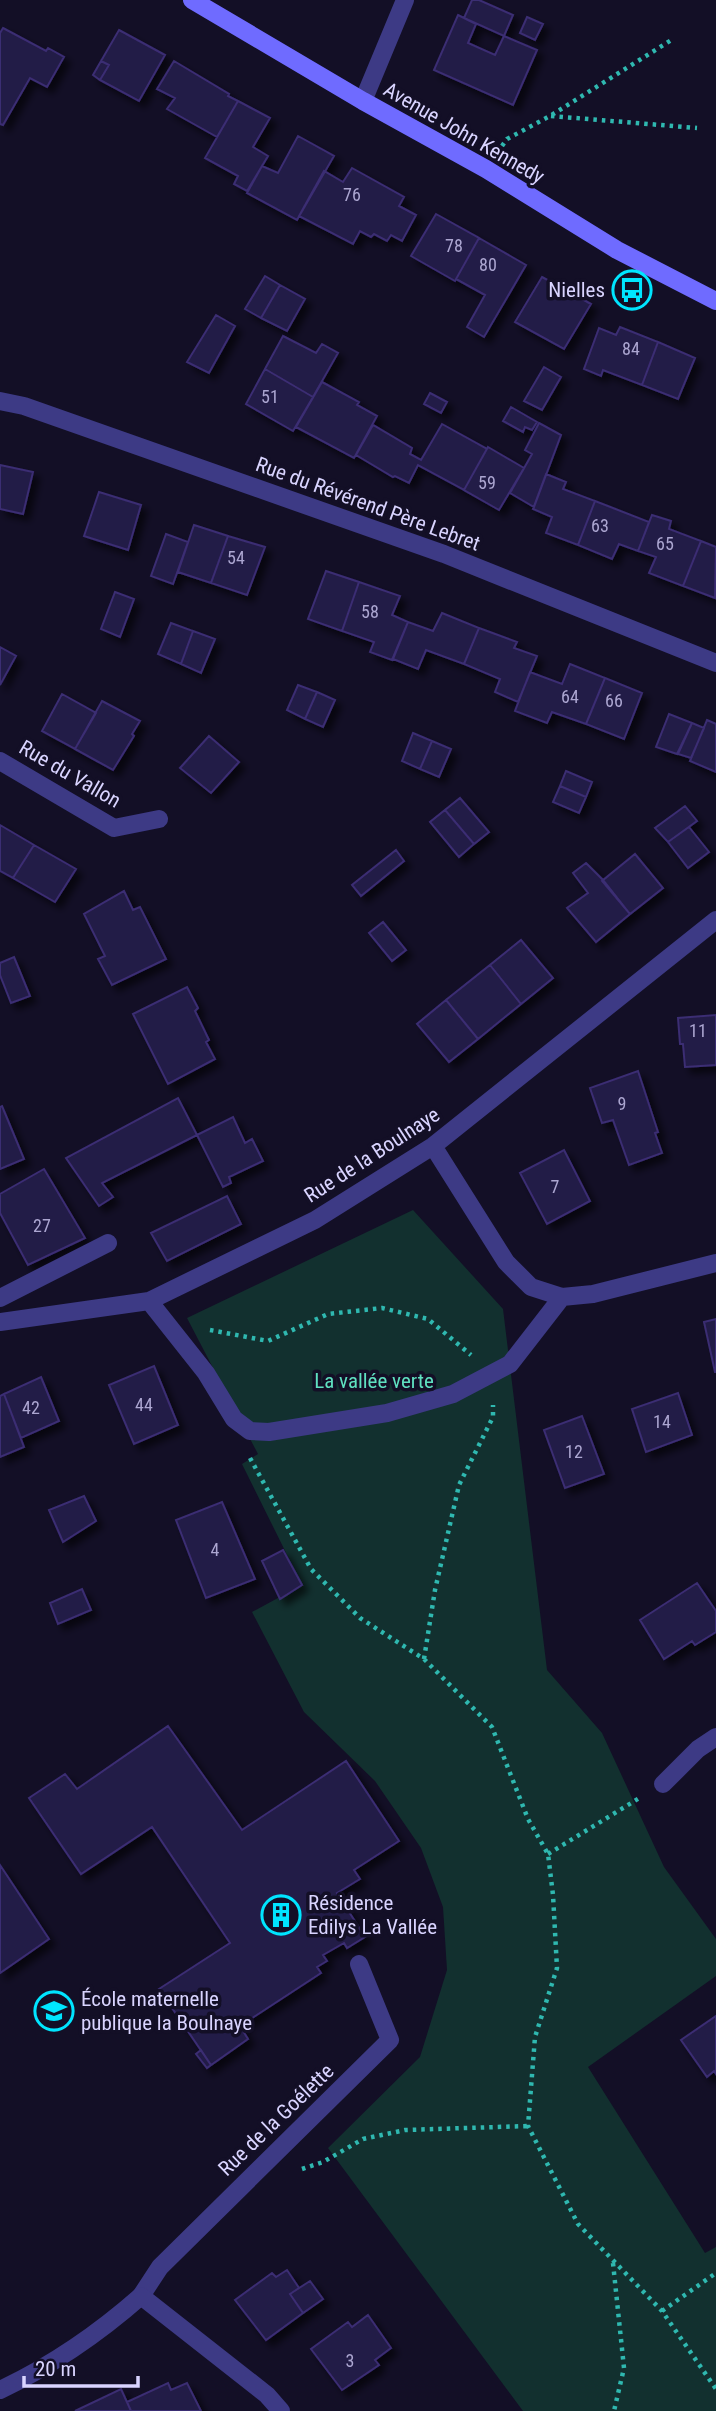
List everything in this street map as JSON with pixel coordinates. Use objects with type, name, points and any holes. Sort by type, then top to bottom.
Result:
[{"type":"main road","name":"Avenue John Kennedy","points":[[191,0],[363,101],[486,169],[617,250],[716,301]]},
{"type":"street","points":[[363,101],[405,0]]},
{"type":"street","name":"Rue du Révérend Père Lebret","points":[[0,401],[24,406],[444,554],[716,663]]},
{"type":"street","name":"Rue du Vallon","points":[[0,761],[114,828],[159,818]]},
{"type":"street","name":"Rue de la Boulnaye","points":[[0,1322],[149,1301],[315,1220],[433,1146],[716,920]]},
{"type":"street","points":[[433,1146],[506,1262],[531,1287],[562,1297],[593,1294],[716,1263]]},
{"type":"street","points":[[0,1298],[108,1243]]},
{"type":"street","points":[[149,1301],[206,1373],[234,1419],[250,1431],[269,1432],[387,1413],[453,1394],[510,1364],[562,1297]]},
{"type":"street","points":[[663,1784],[698,1749],[716,1737]]},
{"type":"street","name":"Rue de la Goélette","points":[[141,2296],[160,2267],[390,2040],[359,1964]]},
{"type":"street","points":[[0,2390],[20,2381],[106,2327],[141,2296],[267,2395],[281,2411]]},
{"type":"path","points":[[486,169],[507,139],[550,116],[673,39]]},
{"type":"path","points":[[550,116],[697,128]]},
{"type":"path","points":[[204,1327],[215,1332],[268,1341],[328,1314],[382,1308],[428,1319],[494,1374],[493,1417],[460,1485],[435,1590],[424,1659]]},
{"type":"path","points":[[250,1431],[247,1452],[311,1569],[360,1618],[424,1659],[492,1727],[528,1819],[548,1854],[557,1968],[535,2038],[528,2126],[578,2224],[662,2311],[716,2389]]},
{"type":"path","points":[[548,1854],[663,1784]]},
{"type":"path","points":[[299,2170],[323,2162],[363,2140],[405,2130],[528,2126]]},
{"type":"path","points":[[613,2262],[624,2368],[614,2411]]},
{"type":"path","points":[[662,2311],[716,2273]]},
{"type":"green space","name":"La vallée verte","points":[[413,1210],[503,1309],[547,1670],[602,1733],[664,1867],[716,1939],[716,1976],[588,2067],[705,2253],[716,2247],[716,2411],[523,2411],[328,2148],[420,2057],[447,1970],[443,1907],[421,1848],[375,1781],[304,1712],[252,1612],[302,1585],[242,1464],[258,1454],[187,1318]]},
{"type":"building","points":[[472,0],[479,0],[513,15],[504,36],[464,18]]},
{"type":"building","points":[[458,15],[476,24],[468,43],[495,55],[504,36],[537,50],[513,105],[434,70]]},
{"type":"building","points":[[527,17],[543,24],[535,40],[520,33]]},
{"type":"building","points":[[3,28],[46,51],[48,48],[64,57],[47,87],[30,78],[3,125],[0,124],[0,33]]},
{"type":"building","points":[[119,30],[165,55],[139,101],[100,80],[109,65],[101,61]]},
{"type":"building","points":[[101,61],[109,65],[100,80],[93,75]]},
{"type":"building","points":[[174,61],[238,101],[217,137],[167,109],[175,98],[157,89]]},
{"type":"building","points":[[238,101],[270,118],[253,147],[268,156],[247,191],[234,184],[238,176],[205,158]]},
{"type":"building","points":[[298,136],[334,156],[297,220],[247,193],[262,166],[278,173]]},
{"type":"building","points":[[352,168],[404,197],[399,206],[416,215],[402,241],[391,235],[387,241],[360,231],[353,244],[299,216],[324,171],[343,182]]},
{"type":"building","points":[[436,214],[479,238],[455,281],[411,256]]},
{"type":"building","points":[[479,238],[526,265],[484,337],[467,327],[485,295],[456,279]]},
{"type":"building","points":[[265,276],[280,285],[261,318],[245,309]]},
{"type":"building","points":[[542,277],[591,304],[564,349],[515,322]]},
{"type":"building","points":[[280,285],[305,299],[287,331],[261,318]]},
{"type":"building","points":[[216,315],[235,326],[209,373],[187,362]]},
{"type":"building","points":[[620,327],[658,342],[642,385],[603,370],[601,376],[584,369],[599,328],[616,335]]},
{"type":"building","points":[[283,336],[316,353],[322,344],[338,353],[313,397],[265,369]]},
{"type":"building","points":[[658,342],[695,358],[678,399],[642,385]]},
{"type":"building","points":[[544,367],[561,377],[542,410],[524,401]]},
{"type":"building","points":[[265,369],[313,397],[293,431],[246,404]]},
{"type":"building","points":[[322,382],[359,402],[357,405],[377,416],[354,458],[296,427]]},
{"type":"building","points":[[430,393],[447,402],[441,413],[424,404]]},
{"type":"building","points":[[511,407],[537,422],[532,430],[525,427],[523,432],[503,421]]},
{"type":"building","points":[[539,423],[561,435],[534,507],[510,493],[532,454],[525,450]]},
{"type":"building","points":[[442,424],[487,449],[464,490],[418,465],[409,483],[393,477],[356,455],[373,425],[412,448],[410,454],[421,460]]},
{"type":"building","points":[[488,447],[524,468],[499,510],[464,490]]},
{"type":"building","points":[[0,465],[33,472],[23,514],[0,509]]},
{"type":"building","points":[[546,474],[566,482],[563,489],[595,501],[578,545],[546,533],[552,517],[533,509]]},
{"type":"building","points":[[99,492],[141,505],[128,550],[84,536]]},
{"type":"building","points":[[595,501],[649,522],[638,551],[619,544],[612,559],[578,545]]},
{"type":"building","points":[[652,515],[671,521],[669,529],[701,541],[683,586],[649,573],[656,557],[638,551]]},
{"type":"building","points":[[194,525],[228,536],[211,583],[178,572]]},
{"type":"building","points":[[166,534],[188,542],[173,584],[151,576]]},
{"type":"building","points":[[228,536],[265,547],[247,595],[211,583]]},
{"type":"building","points":[[701,541],[716,547],[715,598],[683,586]]},
{"type":"building","points":[[326,571],[359,582],[342,631],[308,619]]},
{"type":"building","points":[[359,582],[400,596],[392,615],[408,622],[392,660],[370,652],[374,642],[342,631]]},
{"type":"building","points":[[115,592],[134,599],[120,637],[101,629]]},
{"type":"building","points":[[442,613],[479,628],[464,664],[426,650],[418,669],[393,659],[408,622],[433,631]]},
{"type":"building","points":[[171,623],[193,631],[181,664],[158,654]]},
{"type":"building","points":[[479,628],[517,642],[514,648],[537,656],[518,702],[495,692],[500,679],[464,664]]},
{"type":"building","points":[[193,631],[215,639],[201,673],[181,664]]},
{"type":"building","points":[[0,647],[16,656],[0,685]]},
{"type":"building","points":[[570,664],[605,678],[586,724],[552,712],[547,723],[515,711],[530,672],[562,684]]},
{"type":"building","points":[[605,678],[642,693],[624,739],[586,724]]},
{"type":"building","points":[[298,685],[317,692],[305,719],[287,710]]},
{"type":"building","points":[[317,692],[335,700],[323,727],[305,719]]},
{"type":"building","points":[[62,694],[96,713],[75,749],[42,731]]},
{"type":"building","points":[[102,701],[140,721],[113,770],[75,749]]},
{"type":"building","points":[[669,714],[692,723],[677,754],[656,747]]},
{"type":"building","points":[[707,720],[716,724],[716,772],[690,761]]},
{"type":"building","points":[[692,723],[704,728],[691,758],[678,754]]},
{"type":"building","points":[[413,733],[432,741],[420,769],[402,761]]},
{"type":"building","points":[[209,736],[239,762],[211,793],[180,768]]},
{"type":"building","points":[[432,741],[451,749],[439,777],[420,769]]},
{"type":"building","points":[[566,771],[592,782],[586,797],[560,786]]},
{"type":"building","points":[[560,786],[586,797],[579,813],[553,802]]},
{"type":"building","points":[[460,798],[489,832],[474,844],[445,810]]},
{"type":"building","points":[[685,806],[697,821],[668,842],[655,828]]},
{"type":"building","points":[[445,810],[474,844],[459,857],[430,822]]},
{"type":"building","points":[[0,825],[34,845],[13,878],[0,871]]},
{"type":"building","points":[[689,827],[709,852],[688,868],[668,842]]},
{"type":"building","points":[[34,845],[76,869],[55,902],[13,878]]},
{"type":"building","points":[[396,850],[404,861],[361,896],[352,885]]},
{"type":"building","points":[[635,854],[663,888],[630,914],[602,881]]},
{"type":"building","points":[[586,863],[630,914],[596,942],[567,908],[588,893],[573,873]]},
{"type":"building","points":[[124,891],[133,910],[140,907],[166,959],[112,985],[98,959],[105,956],[84,914]]},
{"type":"building","points":[[383,922],[406,950],[392,961],[369,933]]},
{"type":"building","points":[[521,940],[553,978],[521,1004],[490,965]]},
{"type":"building","points":[[14,957],[30,996],[11,1003],[0,975],[0,963]]},
{"type":"building","points":[[490,965],[521,1004],[478,1039],[446,1000]]},
{"type":"building","points":[[187,987],[198,1008],[195,1011],[215,1059],[168,1084],[133,1014]]},
{"type":"building","points":[[446,1000],[478,1039],[449,1062],[417,1024]]},
{"type":"building","points":[[716,1015],[716,1065],[685,1067],[678,1018]]},
{"type":"building","points":[[638,1071],[662,1153],[629,1165],[613,1120],[602,1123],[590,1088]]},
{"type":"building","points":[[178,1098],[197,1135],[102,1183],[113,1197],[99,1206],[66,1158]]},
{"type":"building","points":[[2,1106],[24,1159],[0,1169],[0,1107]]},
{"type":"building","points":[[233,1117],[245,1143],[252,1139],[263,1161],[229,1177],[231,1183],[223,1187],[197,1135]]},
{"type":"building","points":[[564,1150],[590,1201],[547,1224],[520,1173]]},
{"type":"building","points":[[44,1169],[85,1238],[28,1265],[0,1213],[0,1194]]},
{"type":"building","points":[[227,1196],[241,1224],[167,1261],[151,1233]]},
{"type":"building","points":[[716,1319],[716,1372],[715,1372],[704,1322]]},
{"type":"building","points":[[154,1366],[178,1425],[134,1444],[109,1385]]},
{"type":"building","points":[[41,1377],[59,1421],[21,1438],[4,1394]]},
{"type":"building","points":[[678,1393],[692,1435],[646,1452],[632,1409]]},
{"type":"building","points":[[4,1394],[24,1447],[0,1457],[0,1396]]},
{"type":"building","points":[[582,1416],[604,1474],[565,1488],[544,1430]]},
{"type":"building","points":[[84,1496],[96,1521],[63,1542],[49,1510]]},
{"type":"building","points":[[222,1502],[255,1579],[206,1598],[176,1520]]},
{"type":"building","points":[[283,1550],[302,1585],[280,1599],[262,1561]]},
{"type":"building","points":[[697,1583],[716,1611],[716,1632],[695,1645],[692,1641],[664,1659],[640,1620]]},
{"type":"building","points":[[82,1589],[91,1610],[58,1624],[50,1603]]},
{"type":"building","name":"Résidence Edilys La Vallée","points":[[168,1726],[242,1830],[346,1761],[399,1841],[354,1870],[360,1879],[337,1893],[365,1937],[347,1948],[344,1943],[323,1955],[327,1961],[317,1967],[321,1973],[240,2026],[248,2039],[211,2065],[159,1989],[230,1943],[152,1827],[81,1874],[29,1798],[65,1774],[77,1789]]},
{"type":"building","points":[[0,1865],[49,1939],[0,1973]]},
{"type":"building","points":[[716,2016],[716,2074],[714,2071],[707,2077],[681,2040]]},
{"type":"building","points":[[201,2050],[211,2065],[207,2068],[196,2054]]},
{"type":"building","points":[[287,2270],[299,2288],[290,2294],[303,2313],[266,2340],[235,2300],[272,2273],[276,2277]]},
{"type":"building","points":[[310,2281],[323,2299],[303,2313],[290,2294]]},
{"type":"building","points":[[368,2315],[391,2348],[375,2360],[379,2365],[342,2390],[311,2349],[348,2322],[352,2327]]},
{"type":"building","points":[[168,2383],[171,2390],[187,2383],[201,2411],[131,2411],[127,2402]]},
{"type":"building","points":[[121,2389],[131,2411],[75,2411]]},
{"type":"place","name":"Nielles","points":[[632,290]]},
{"type":"place","name":"Résidence Edilys La Vallée","points":[[281,1915]]},
{"type":"place","name":"École maternelle publique la Boulnaye","points":[[54,2011]]}]
